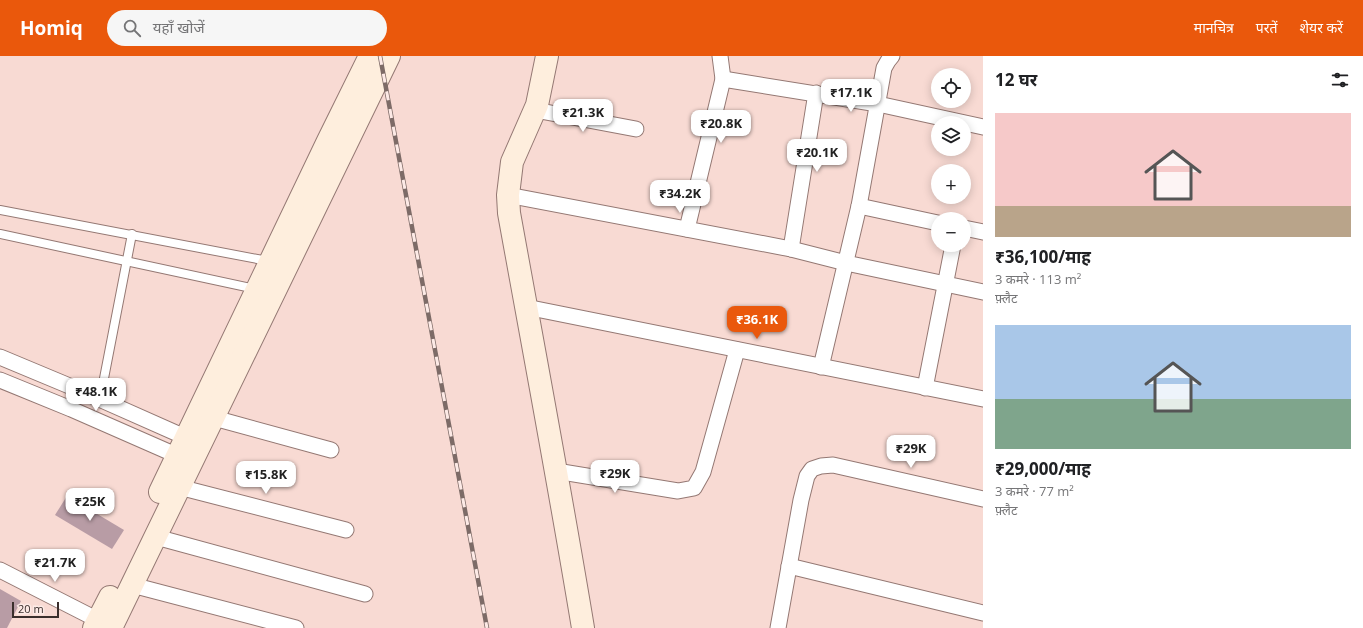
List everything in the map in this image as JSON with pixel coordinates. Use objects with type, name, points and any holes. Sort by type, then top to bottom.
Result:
[{"type":"main road","points":[[101,625],[189,450],[266,291],[370,56]]},
{"type":"main road","points":[[279,263],[389,56]]},
{"type":"main road","points":[[547,56],[535,110],[512,162],[508,196],[509,213],[583,628]]},
{"type":"main road","points":[[101,625],[132,585],[156,537],[179,487],[189,450],[214,418],[266,291]]},
{"type":"street","points":[[687,229],[723,79],[720,56]]},
{"type":"street","points":[[821,367],[859,206],[884,68],[892,56]]},
{"type":"street","points":[[723,79],[878,104],[983,127]]},
{"type":"street","points":[[791,249],[816,93]]},
{"type":"street","points":[[535,110],[636,129]]},
{"type":"street","points":[[508,196],[791,249],[846,263],[947,283],[983,292]]},
{"type":"street","points":[[859,206],[931,221]]},
{"type":"street","points":[[971,229],[983,232]]},
{"type":"street","points":[[926,388],[953,252]]},
{"type":"street","points":[[526,307],[983,399]]},
{"type":"street","points":[[556,471],[678,491],[694,488],[703,472],[737,350]]},
{"type":"street","points":[[0,358],[100,399],[189,450]]},
{"type":"street","points":[[0,380],[71,409],[189,450]]},
{"type":"street","points":[[214,418],[331,450]]},
{"type":"street","points":[[778,628],[800,500],[806,476],[812,469],[833,465],[983,499]]},
{"type":"street","points":[[179,487],[346,530]]},
{"type":"street","points":[[156,537],[365,594]]},
{"type":"street","points":[[789,566],[983,613]]},
{"type":"street","points":[[0,570],[101,625]]},
{"type":"street","points":[[132,585],[296,628]]},
{"type":"lane","points":[[0,210],[279,263]]},
{"type":"lane","points":[[0,234],[266,291]]},
{"type":"lane","points":[[100,399],[132,234]]},
{"type":"building","points":[[67,496],[124,530],[112,549],[55,515]]},
{"type":"building","points":[[0,589],[21,601],[7,628],[0,628]]},
{"type":"railway","points":[[380,56],[487,628]]}]
